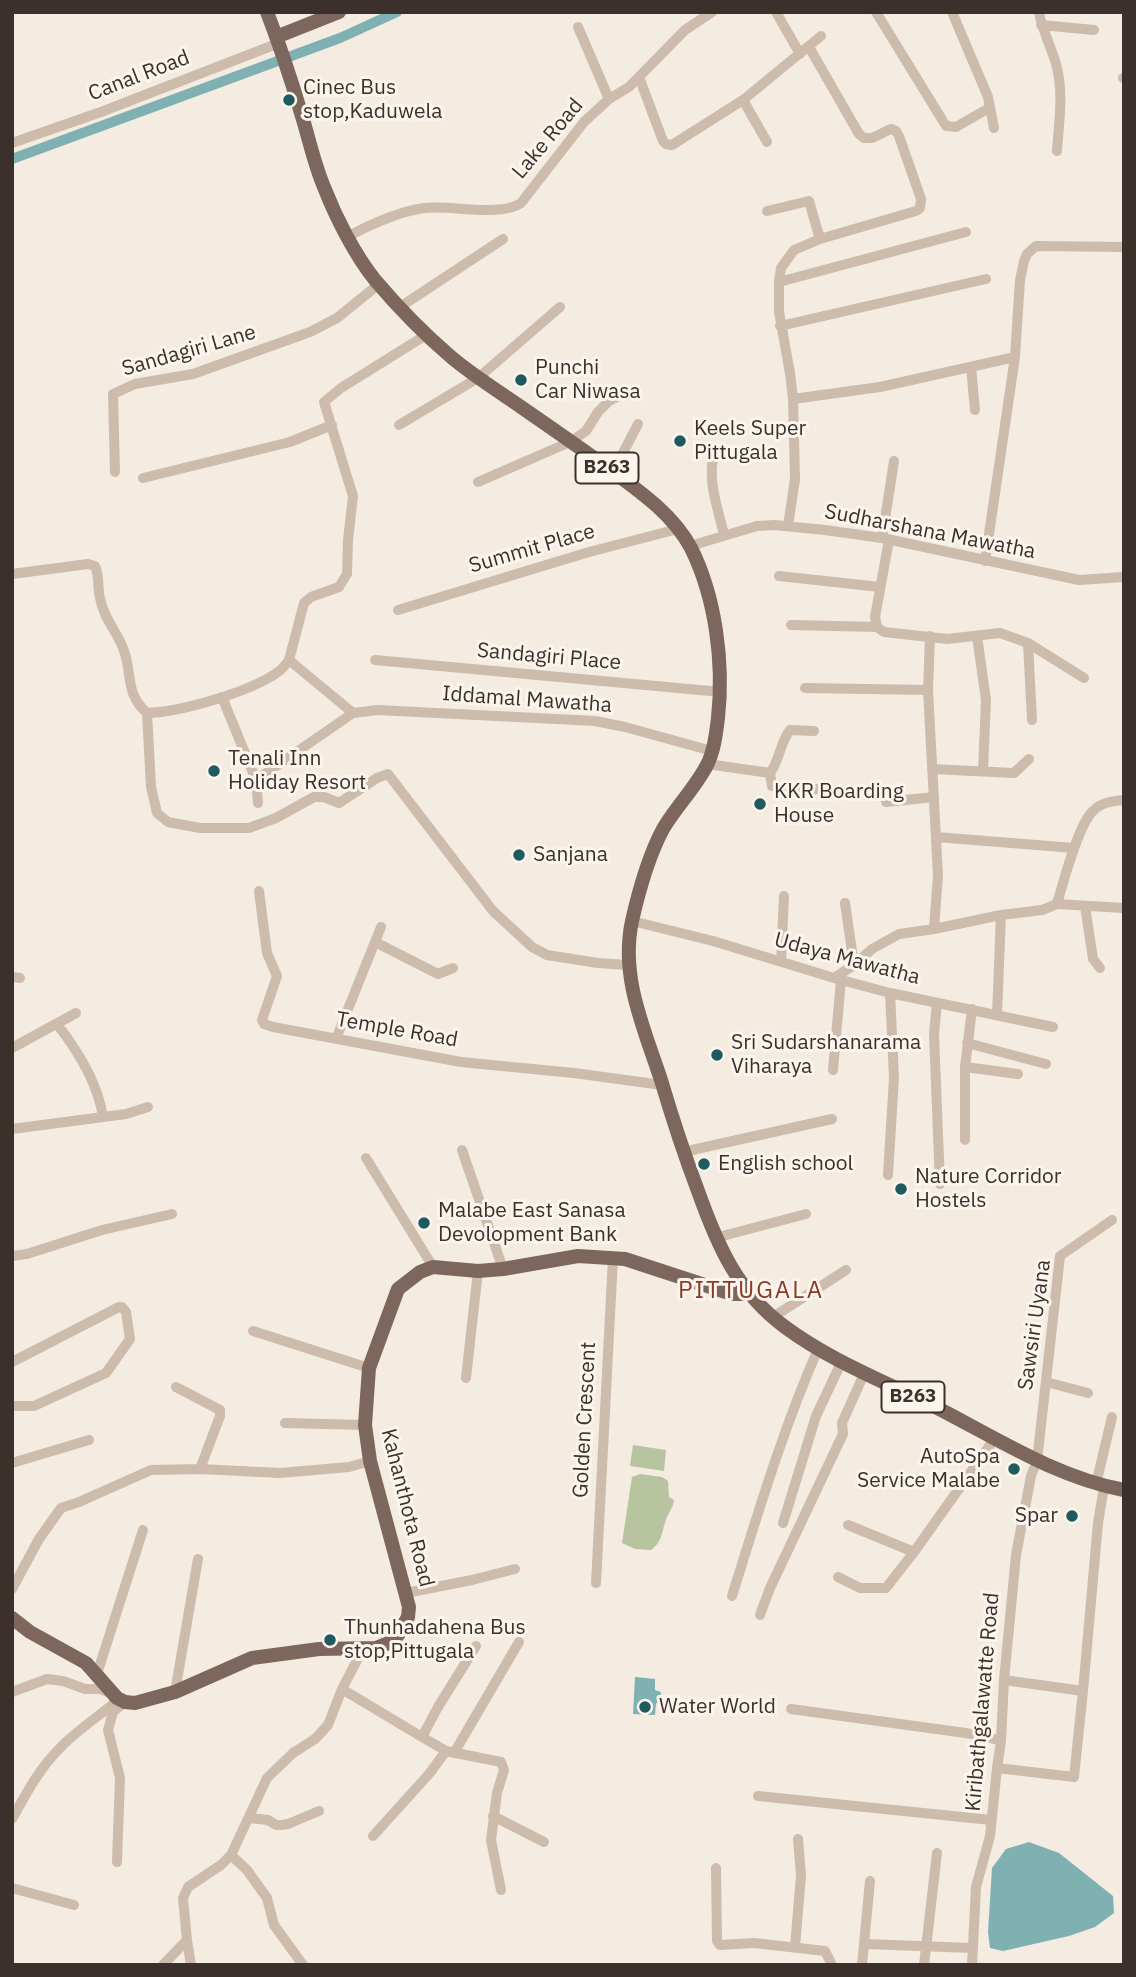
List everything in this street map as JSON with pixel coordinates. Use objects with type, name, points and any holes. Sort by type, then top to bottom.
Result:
[{"type":"main road","name":"B263","points":[[267,12],[289,73],[323,185],[347,237],[374,279],[426,335],[455,360],[651,502],[678,529],[690,545],[699,566],[718,641],[720,692],[716,740],[710,757],[663,829],[648,864],[632,921],[628,965],[640,1018],[683,1152],[715,1238],[728,1263],[750,1294],[772,1317],[841,1363],[941,1410],[1037,1461],[1100,1485],[1124,1490]]},
{"type":"main road","points":[[279,43],[339,12]]},
{"type":"main road","points":[[433,1267],[478,1271],[578,1256],[625,1259],[732,1294],[750,1294]]},
{"type":"main road","name":"Kahanthota Road","points":[[118,1698],[135,1703],[175,1692],[252,1658],[319,1648],[376,1648],[391,1642],[398,1635],[408,1617],[409,1607],[370,1461],[365,1425],[369,1368],[398,1289],[419,1272],[433,1267]]},
{"type":"main road","points":[[12,1618],[30,1632],[86,1663],[118,1698]]},
{"type":"street","name":"Lake Road","points":[[347,237],[372,223],[421,208],[515,208],[584,122],[609,99],[629,87],[685,30],[712,12]]},
{"type":"street","points":[[776,12],[859,134],[864,138],[872,138],[891,129],[899,136],[920,199],[920,208],[916,211],[820,239],[794,250],[786,258],[779,282],[780,326],[793,399],[795,479],[788,527]]},
{"type":"street","points":[[876,12],[946,126],[956,127],[989,108]]},
{"type":"street","points":[[952,12],[988,97],[994,128]]},
{"type":"street","points":[[1039,12],[1056,66],[1060,91],[1057,151]]},
{"type":"street","points":[[1041,25],[1094,30]]},
{"type":"street","points":[[578,27],[609,99]]},
{"type":"street","points":[[639,77],[663,141],[672,145],[743,100],[821,36]]},
{"type":"street","name":"Canal Road","points":[[12,143],[101,112],[279,43]]},
{"type":"street","points":[[743,100],[767,142]]},
{"type":"street","points":[[767,211],[809,201],[820,239]]},
{"type":"street","points":[[779,282],[966,232]]},
{"type":"street","points":[[400,307],[503,239]]},
{"type":"street","points":[[985,561],[1015,357],[1020,280],[1027,254],[1036,246],[1120,247],[1119,253],[1124,257]]},
{"type":"street","points":[[780,326],[986,279]]},
{"type":"street","name":"Sandagiri Lane","points":[[114,472],[113,394],[135,384],[193,374],[310,332],[337,318],[379,284]]},
{"type":"street","points":[[399,425],[478,378],[560,307]]},
{"type":"street","points":[[147,713],[162,712],[222,697],[280,671],[289,660],[304,603],[311,597],[339,587],[347,574],[353,496],[324,402],[341,388],[426,335]]},
{"type":"street","points":[[793,399],[880,387],[1015,357]]},
{"type":"street","points":[[971,367],[975,410]]},
{"type":"street","points":[[478,482],[570,442],[586,431],[609,401],[628,391]]},
{"type":"street","points":[[613,472],[638,424]]},
{"type":"street","points":[[143,478],[290,442],[331,425]]},
{"type":"street","points":[[716,449],[710,462],[710,473],[724,536]]},
{"type":"street","points":[[877,627],[875,617],[894,461]]},
{"type":"street","name":"Sudharshana Mawatha","points":[[690,545],[757,526],[774,525],[886,539],[1079,580],[1124,577]]},
{"type":"street","name":"Summit Place","points":[[398,610],[589,552],[678,529]]},
{"type":"street","points":[[12,575],[88,564],[95,566],[99,575],[99,597],[105,616],[124,650],[133,695],[138,705],[147,713],[151,787],[157,813],[168,822],[200,828],[249,828],[276,818],[314,797],[324,797],[339,803],[377,778],[388,774],[493,911],[532,947],[547,955],[628,965]]},
{"type":"street","points":[[779,576],[880,587]]},
{"type":"street","points":[[791,625],[877,627],[884,632],[947,639],[1000,633],[1028,643],[1084,678]]},
{"type":"street","points":[[930,636],[928,690],[938,875],[934,929]]},
{"type":"street","points":[[977,636],[986,699],[983,771]]},
{"type":"street","points":[[1028,643],[1032,720]]},
{"type":"street","points":[[256,780],[353,713],[289,660]]},
{"type":"street","name":"Sandagiri Place","points":[[375,660],[720,692]]},
{"type":"street","points":[[805,688],[928,690]]},
{"type":"street","points":[[222,697],[256,780],[258,803]]},
{"type":"street","name":"Iddamal Mawatha","points":[[353,713],[378,710],[595,721],[625,726],[710,757],[771,773]]},
{"type":"street","points":[[814,731],[790,730],[785,736],[771,773],[772,786],[847,791]]},
{"type":"street","points":[[932,769],[1014,774],[1029,759]]},
{"type":"street","points":[[886,802],[934,797]]},
{"type":"street","points":[[1057,904],[1074,848],[1088,817],[1095,809],[1110,801],[1124,800]]},
{"type":"street","points":[[936,837],[1074,848]]},
{"type":"street","name":"Temple Road","points":[[259,891],[267,953],[277,976],[262,1020],[264,1024],[461,1062],[662,1085]]},
{"type":"street","points":[[781,962],[785,896]]},
{"type":"street","points":[[845,903],[854,964]]},
{"type":"street","points":[[833,1070],[838,979],[872,949],[899,934],[1042,910],[1057,904],[1124,908]]},
{"type":"street","points":[[1085,906],[1093,959],[1100,968]]},
{"type":"street","points":[[997,1015],[1001,915]]},
{"type":"street","name":"Udaya Mawatha","points":[[632,921],[713,941],[890,993],[1054,1027]]},
{"type":"street","points":[[336,1039],[382,927]]},
{"type":"street","points":[[375,942],[438,974],[453,968]]},
{"type":"street","points":[[888,1175],[894,1078],[890,993]]},
{"type":"street","points":[[937,1003],[934,1034],[940,1184]]},
{"type":"street","points":[[965,1140],[965,1067],[972,1009]]},
{"type":"street","points":[[12,1048],[76,1013]]},
{"type":"street","points":[[57,1024],[93,1083],[103,1117]]},
{"type":"street","points":[[967,1043],[1046,1064]]},
{"type":"street","points":[[965,1067],[1018,1074]]},
{"type":"street","points":[[12,1129],[125,1114],[148,1107]]},
{"type":"street","points":[[683,1152],[832,1119]]},
{"type":"street","points":[[462,1150],[503,1269]]},
{"type":"street","points":[[366,1158],[433,1267]]},
{"type":"street","points":[[12,1256],[27,1254],[102,1230],[172,1214]]},
{"type":"street","points":[[715,1238],[806,1214]]},
{"type":"street","name":"Sawsiri Uyana","points":[[1037,1461],[1060,1256],[1112,1220]]},
{"type":"street","name":"Golden Crescent","points":[[596,1583],[613,1258]]},
{"type":"street","points":[[772,1317],[846,1269]]},
{"type":"street","points":[[466,1378],[478,1271]]},
{"type":"street","points":[[12,1362],[119,1307],[126,1312],[131,1339],[106,1373],[34,1406],[12,1406]]},
{"type":"street","points":[[253,1331],[369,1368]]},
{"type":"street","points":[[732,1596],[767,1484],[801,1388],[818,1349]]},
{"type":"street","points":[[783,1523],[816,1416],[841,1363]]},
{"type":"street","points":[[760,1615],[770,1588],[843,1434],[842,1423],[864,1374]]},
{"type":"street","points":[[1046,1382],[1088,1393]]},
{"type":"street","points":[[176,1387],[220,1410],[200,1469]]},
{"type":"street","points":[[997,1768],[1074,1777],[1100,1485],[1112,1417]]},
{"type":"street","points":[[285,1423],[365,1425]]},
{"type":"street","points":[[838,1577],[860,1588],[886,1588],[995,1438]]},
{"type":"street","points":[[12,1463],[89,1440]]},
{"type":"street","points":[[12,1589],[39,1539],[61,1508],[151,1470],[200,1469],[280,1473],[349,1466],[370,1461]]},
{"type":"street","name":"Kiribathgalawatte Road","points":[[972,1965],[976,1887],[990,1836],[1002,1741],[1004,1680],[1016,1555],[1031,1476],[1037,1461]]},
{"type":"street","points":[[848,1524],[914,1552]]},
{"type":"street","points":[[97,1674],[143,1530]]},
{"type":"street","points":[[175,1692],[198,1559]]},
{"type":"street","points":[[406,1593],[515,1569]]},
{"type":"street","points":[[373,1836],[450,1752],[519,1642]]},
{"type":"street","points":[[422,1737],[476,1646]]},
{"type":"street","points":[[191,1965],[183,1898],[188,1887],[231,1855],[267,1778],[328,1725],[342,1689],[363,1649]]},
{"type":"street","points":[[12,1692],[47,1679],[63,1681],[85,1689],[100,1689],[118,1698]]},
{"type":"street","points":[[1004,1680],[1083,1691]]},
{"type":"street","points":[[342,1689],[450,1752],[500,1762],[504,1770],[497,1793],[491,1840],[501,1890]]},
{"type":"street","points":[[12,1819],[37,1775],[57,1750],[118,1698]]},
{"type":"street","points":[[117,1862],[120,1778],[108,1730],[118,1698]]},
{"type":"street","points":[[791,1709],[980,1735],[1002,1741]]},
{"type":"street","points":[[758,1796],[991,1819]]},
{"type":"street","points":[[249,1818],[282,1825],[319,1811]]},
{"type":"street","points":[[493,1816],[544,1842]]},
{"type":"street","points":[[795,1947],[800,1875],[798,1839]]},
{"type":"street","points":[[924,1965],[937,1853]]},
{"type":"street","points":[[231,1855],[247,1870],[267,1898],[274,1925],[303,1965]]},
{"type":"street","points":[[716,1868],[717,1941],[720,1945],[754,1943],[825,1951],[830,1965]]},
{"type":"street","points":[[862,1965],[870,1881]]},
{"type":"street","points":[[12,1888],[74,1905]]},
{"type":"street","points":[[163,1965],[187,1940]]},
{"type":"street","points":[[865,1944],[972,1948]]},
{"type":"green space","points":[[633,1445],[666,1450],[664,1471],[630,1466]]},
{"type":"green space","points":[[640,1474],[662,1477],[668,1481],[669,1497],[674,1500],[659,1541],[651,1550],[635,1549],[622,1543],[632,1477]]},
{"type":"water","points":[[635,1677],[655,1679],[655,1690],[661,1692],[655,1715],[633,1714]]},
{"type":"water","points":[[1029,1842],[1059,1853],[1113,1896],[1114,1913],[1095,1927],[1069,1936],[1003,1951],[990,1948],[988,1932],[992,1868],[1006,1849]]},
{"type":"waterway","points":[[12,159],[340,38],[397,12]]},
{"type":"place","name":"Cinec Bus stop,Kaduwela","points":[[289,100]]},
{"type":"place","name":"Punchi Car Niwasa","points":[[521,380]]},
{"type":"place","name":"Keels Super Pittugala","points":[[680,441]]},
{"type":"place","name":"Tenali Inn Holiday Resort","points":[[214,771]]},
{"type":"place","name":"KKR Boarding House","points":[[760,804]]},
{"type":"place","name":"Sanjana","points":[[519,855]]},
{"type":"place","name":"Sri Sudarshanarama Viharaya","points":[[717,1055]]},
{"type":"place","name":"English school","points":[[704,1164]]},
{"type":"place","name":"Nature Corridor Hostels","points":[[901,1189]]},
{"type":"place","name":"Malabe East Sanasa Devolopment Bank","points":[[424,1223]]},
{"type":"place","name":"AutoSpa Service Malabe","points":[[1014,1469]]},
{"type":"place","name":"Spar","points":[[1072,1516]]},
{"type":"place","name":"Thunhadahena Bus stop,Pittugala","points":[[330,1640]]},
{"type":"place","name":"Water World","points":[[645,1707]]},
{"type":"district","name":"PITTUGALA","points":[[751,1291]]}]
